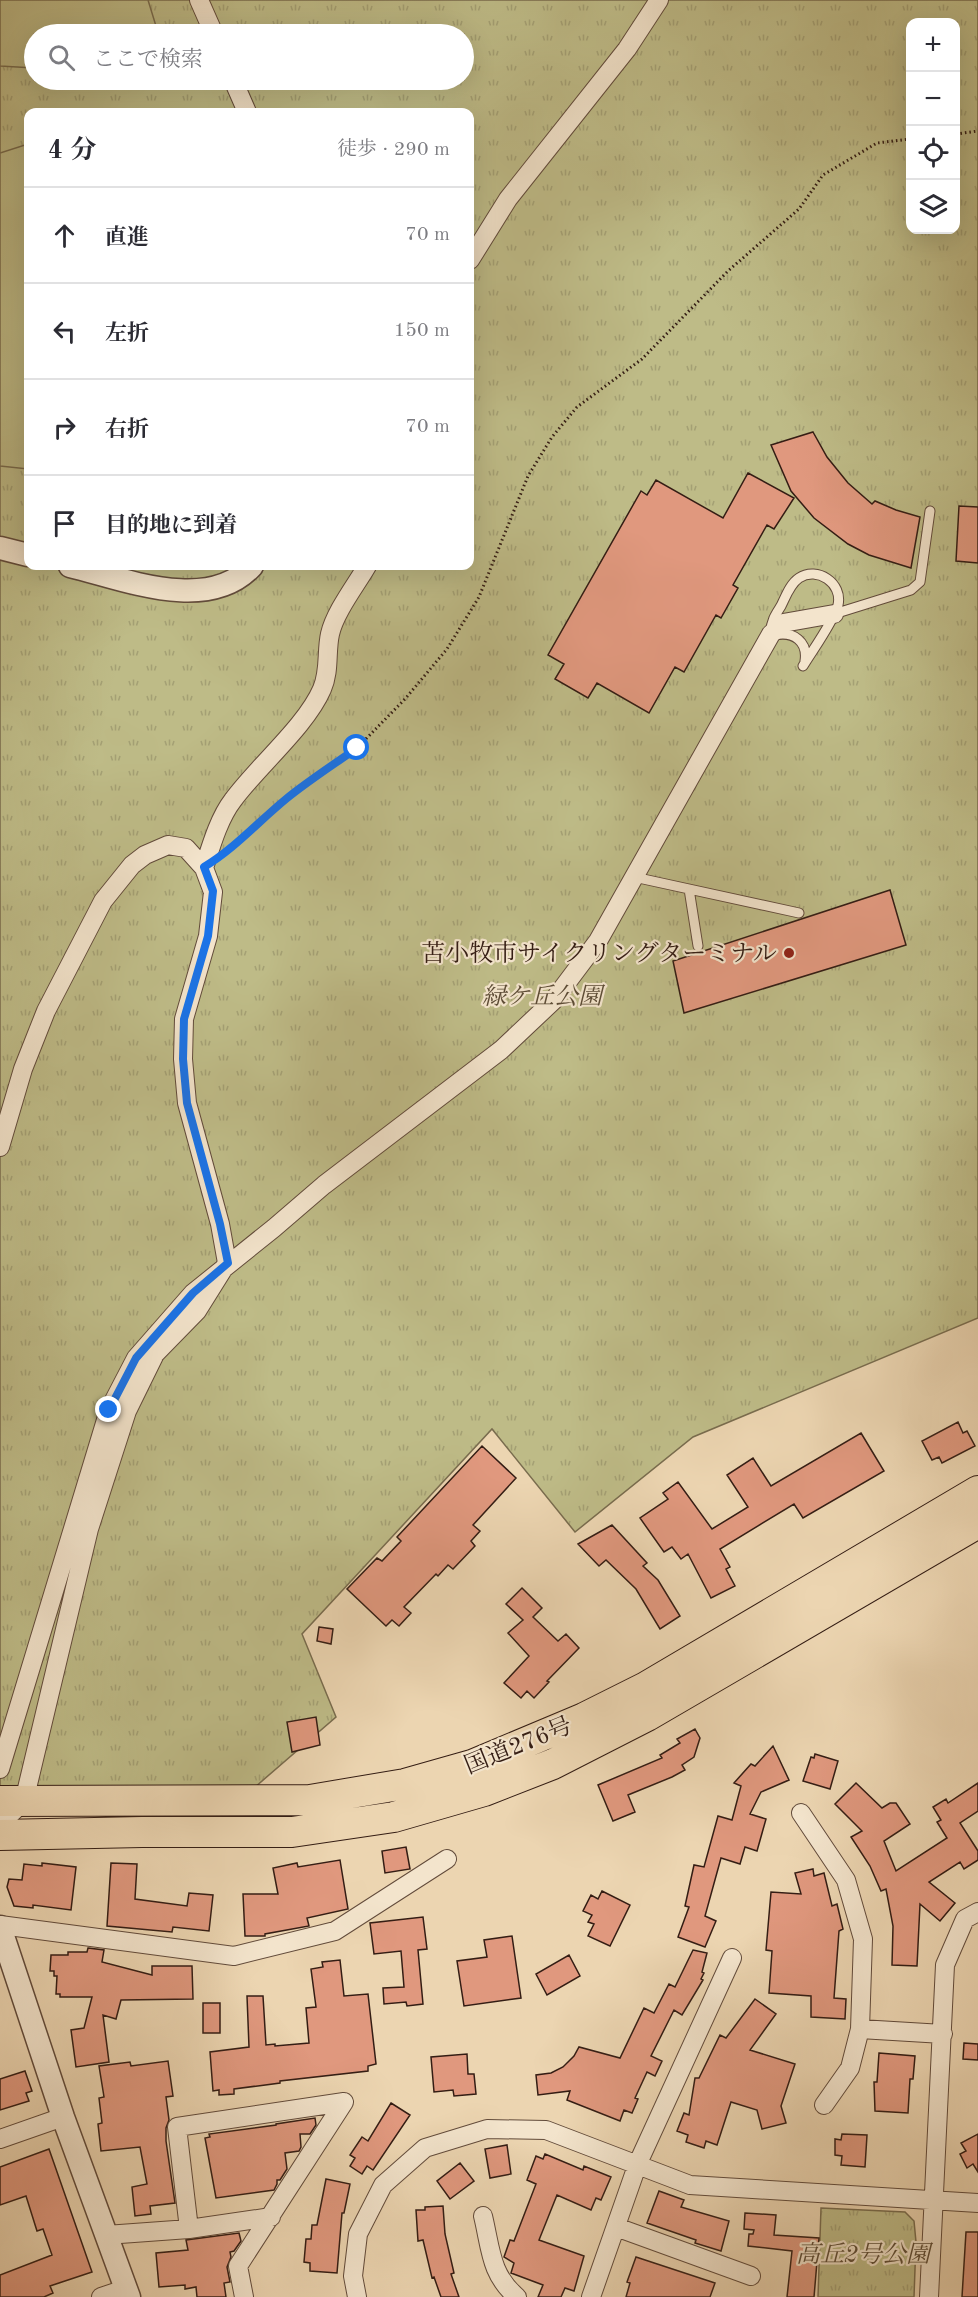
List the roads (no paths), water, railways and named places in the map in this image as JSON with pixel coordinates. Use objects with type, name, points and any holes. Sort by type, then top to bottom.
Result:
[{"type":"highway","name":"国道276号","points":[[12,1801],[310,1800],[405,1784],[472,1765],[584,1718],[646,1687],[978,1491]]},
{"type":"highway","name":"国道276号","points":[[0,1835],[292,1832],[394,1817],[484,1791],[553,1764],[647,1716],[978,1523]]},
{"type":"street","points":[[199,0],[210,24]]},
{"type":"street","points":[[474,254],[508,199],[627,49],[659,0]]},
{"type":"street","points":[[237,90],[245,108]]},
{"type":"street","points":[[0,548],[24,554]]},
{"type":"street","points":[[86,570],[167,590],[199,591],[222,586],[249,570]]},
{"type":"street","points":[[204,867],[231,802],[308,712],[323,688],[330,633],[342,608],[366,570]]},
{"type":"street","points":[[0,1769],[109,1410],[136,1358],[193,1293],[228,1263],[274,1228],[324,1185],[501,1050],[553,1001],[598,941],[768,639],[783,623],[834,614]]},
{"type":"street","points":[[0,1147],[23,1069],[46,1011],[103,901],[132,865],[145,855],[168,845],[186,848],[204,867],[213,891],[208,936],[184,1019],[183,1059],[187,1103],[220,1224],[228,1263],[197,1311],[155,1354],[127,1411],[89,1529],[12,1801],[0,1824]]},
{"type":"street","points":[[801,1813],[846,1880],[863,1939],[860,2029],[850,2068],[824,2105]]},
{"type":"street","points":[[101,2297],[127,2293],[63,2117],[0,1926],[234,1956],[335,1931],[447,1859]]},
{"type":"street","points":[[929,2297],[945,1965],[965,1919],[978,1912]]},
{"type":"street","points":[[591,2297],[638,2163],[732,1958]]},
{"type":"street","points":[[860,2029],[943,2034]]},
{"type":"street","points":[[189,2229],[177,2127],[344,2102],[238,2266],[244,2297]]},
{"type":"street","points":[[0,2139],[63,2117]]},
{"type":"street","points":[[357,2297],[353,2276],[358,2234],[383,2185],[425,2148],[487,2129],[546,2130],[638,2163],[690,2185],[978,2203]]},
{"type":"street","points":[[483,2216],[496,2272],[507,2288],[517,2297]]},
{"type":"street","points":[[106,2235],[189,2229],[271,2217]]},
{"type":"street","points":[[616,2227],[751,2276]]},
{"type":"lane","points":[[834,614],[911,590],[920,582],[930,511]]},
{"type":"lane","points":[[805,575],[820,575],[833,584],[838,599],[834,614],[803,666],[806,651],[803,644],[791,635],[776,635],[768,639],[771,624],[792,585],[805,575]]},
{"type":"lane","points":[[634,877],[799,913]]},
{"type":"lane","points":[[689,889],[698,946]]},
{"type":"place","name":"苫小牧市サイクリングターミナル","points":[[789,953]]},
{"type":"park label","name":"緑ケ丘公園","points":[[542,996]]},
{"type":"park label","name":"高丘2号公園","points":[[863,2254]]}]
